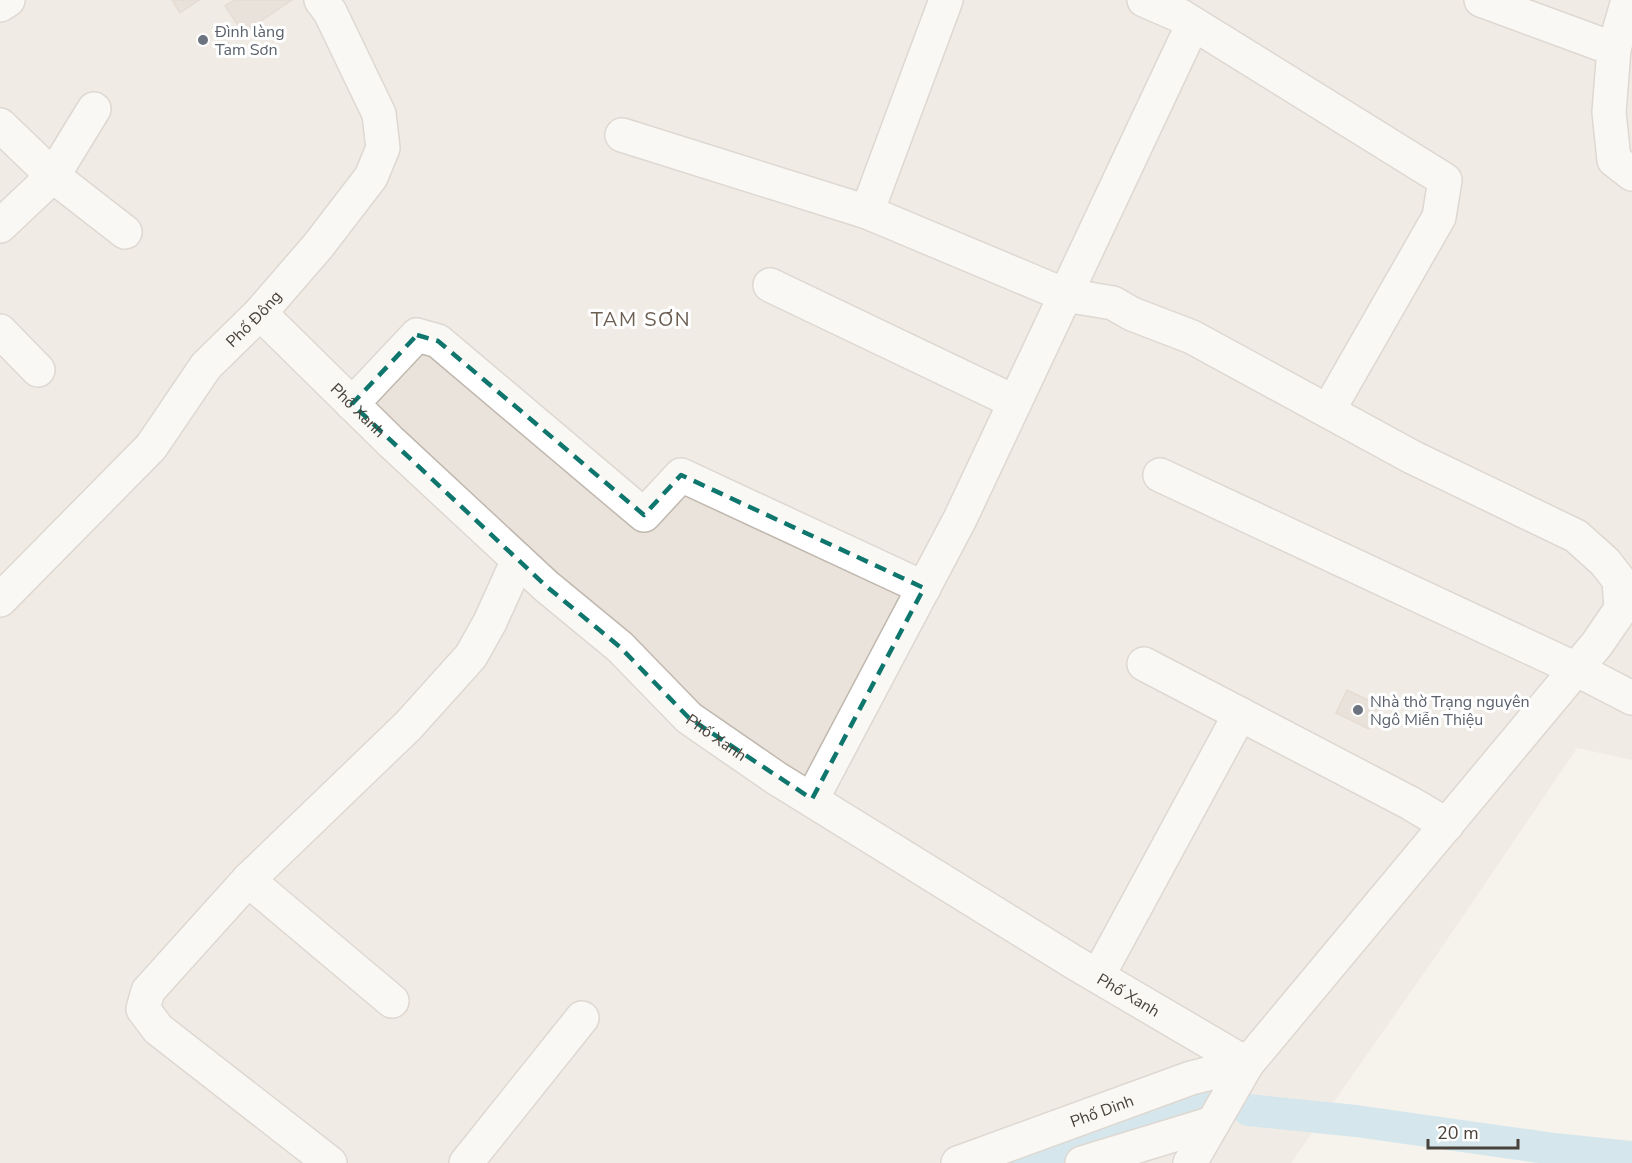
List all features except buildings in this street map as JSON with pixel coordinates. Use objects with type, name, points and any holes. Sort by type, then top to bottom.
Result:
[{"type":"street","points":[[0,5],[8,0]]},
{"type":"street","name":"Phố Đông","points":[[0,600],[151,447],[206,366],[260,313],[347,210],[371,177],[383,148],[379,114],[330,12],[321,0]]},
{"type":"street","points":[[867,212],[946,0]]},
{"type":"street","points":[[1144,0],[1181,16],[1445,180],[1439,217],[1328,411]]},
{"type":"street","points":[[1481,0],[1614,49]]},
{"type":"street","points":[[1628,0],[1614,49],[1609,112],[1614,160],[1632,174]]},
{"type":"street","points":[[812,800],[960,519],[1193,24]]},
{"type":"street","points":[[0,226],[53,176],[94,109]]},
{"type":"street","points":[[0,125],[53,176],[125,232]]},
{"type":"street","points":[[622,135],[867,212],[1065,295],[1113,303],[1132,314],[1192,337],[1412,457],[1576,536],[1605,562],[1619,580],[1621,609],[1597,644],[1247,1064],[1190,1163]]},
{"type":"street","points":[[770,285],[1015,402]]},
{"type":"street","name":"Phố Xanh","points":[[260,313],[352,404],[518,561],[620,647],[689,718],[776,778],[1098,976],[1247,1064]]},
{"type":"street","points":[[0,332],[38,370]]},
{"type":"street","points":[[352,404],[417,335],[438,341],[644,515],[681,475],[924,588]]},
{"type":"street","points":[[1160,475],[1576,669],[1632,698]]},
{"type":"street","points":[[330,1163],[158,1029],[143,1009],[148,991],[248,880],[408,726],[471,656],[490,622],[518,561]]},
{"type":"street","points":[[1144,664],[1410,803],[1447,825]]},
{"type":"street","points":[[1098,976],[1240,714]]},
{"type":"street","points":[[248,880],[392,1001]]},
{"type":"street","points":[[466,1163],[582,1018]]},
{"type":"street","name":"Phố Dinh","points":[[958,1163],[1191,1078],[1247,1064]]},
{"type":"street","points":[[1082,1163],[1213,1123]]},
{"type":"highlighted area","points":[[417,335],[438,341],[644,515],[681,475],[924,588],[812,799],[689,718],[620,647],[546,586],[352,404]]},
{"type":"shaded area","points":[[0,0],[1632,0],[1632,760],[1577,748],[1438,953],[1291,1163],[0,1163]]},
{"type":"waterway","points":[[1023,1163],[1182,1108],[1206,1104]]},
{"type":"waterway","points":[[1248,1110],[1356,1121],[1554,1149],[1632,1157]]},
{"type":"place","name":"Đình làng Tam Sơn","points":[[203,40]]},
{"type":"place","name":"Nhà thờ Trạng nguyên Ngô Miễn Thiệu","points":[[1358,710]]},
{"type":"district","name":"TAM SƠN","points":[[641,319]]}]
